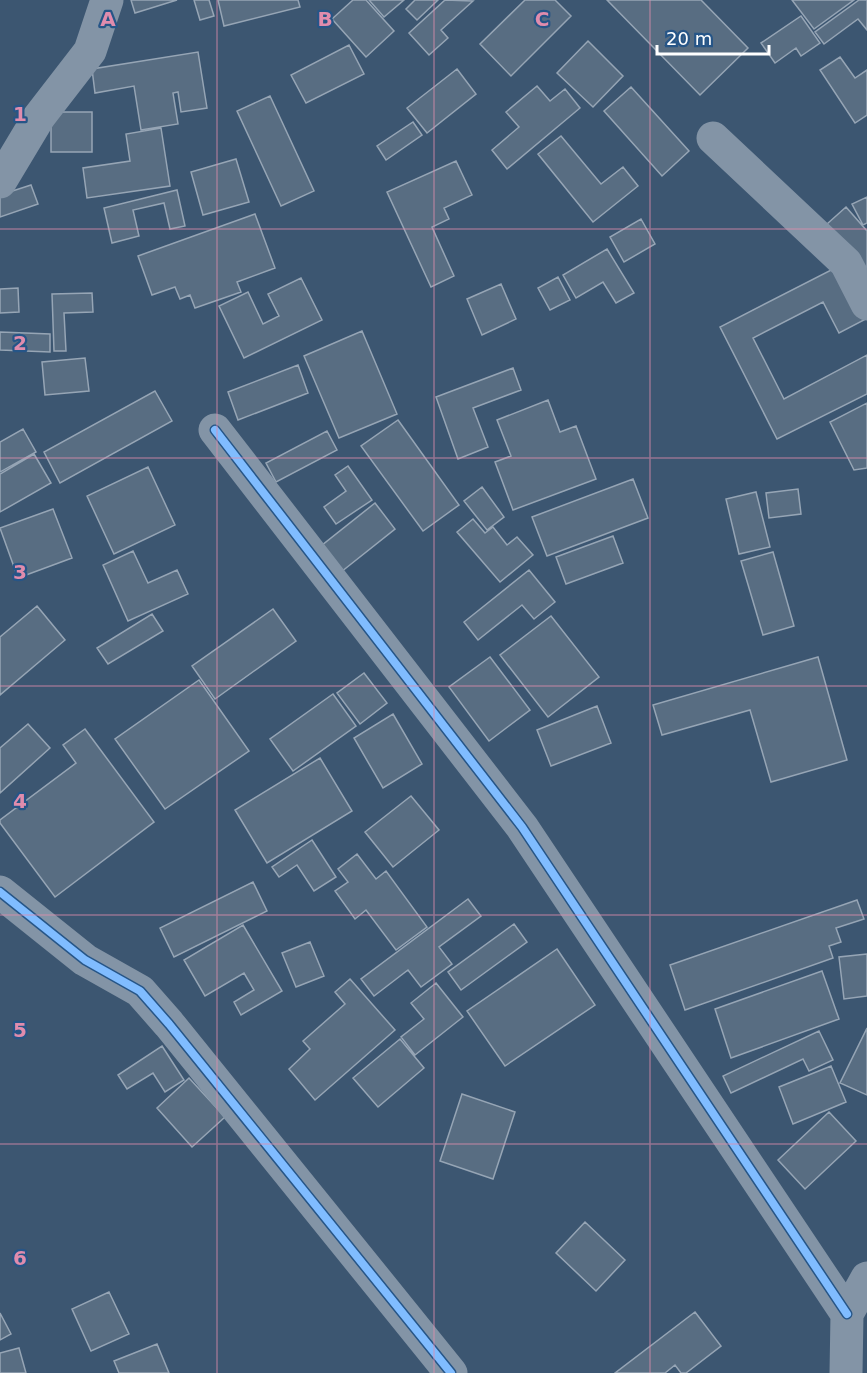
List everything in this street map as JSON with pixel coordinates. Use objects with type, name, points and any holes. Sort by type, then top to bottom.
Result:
[{"type":"street","points":[[0,182],[39,117],[90,51],[107,0]]},
{"type":"street","points":[[713,138],[846,263],[867,304]]},
{"type":"street","points":[[214,430],[522,827],[847,1314]]},
{"type":"street","points":[[0,892],[85,960],[140,991],[451,1373]]},
{"type":"street","points":[[846,1373],[847,1314],[867,1278]]},
{"type":"building","points":[[131,0],[177,0],[135,13]]},
{"type":"building","points":[[194,0],[209,0],[214,16],[200,20]]},
{"type":"building","points":[[218,0],[298,0],[300,7],[224,26]]},
{"type":"building","points":[[353,0],[366,0],[394,31],[366,57],[332,19]]},
{"type":"building","points":[[369,0],[404,0],[384,17]]},
{"type":"building","points":[[415,0],[438,0],[417,20],[406,9]]},
{"type":"building","points":[[445,0],[473,1],[441,30],[448,38],[429,55],[409,33]]},
{"type":"building","points":[[525,0],[555,0],[571,16],[511,76],[480,44]]},
{"type":"building","points":[[607,0],[701,0],[748,48],[700,95]]},
{"type":"building","points":[[792,0],[854,0],[814,29]]},
{"type":"building","points":[[859,0],[867,0],[867,30],[858,19],[824,44],[815,32]]},
{"type":"building","points":[[801,16],[820,43],[801,56],[796,48],[775,63],[761,43]]},
{"type":"building","points":[[588,41],[623,76],[593,107],[557,73]]},
{"type":"building","points":[[349,45],[364,74],[306,103],[291,75]]},
{"type":"building","points":[[198,52],[207,108],[181,112],[178,92],[173,93],[178,124],[141,130],[134,86],[95,93],[92,69]]},
{"type":"building","points":[[840,57],[855,78],[867,70],[867,115],[855,123],[820,70]]},
{"type":"building","points":[[457,69],[476,94],[427,133],[407,108]]},
{"type":"building","points":[[537,86],[550,101],[565,89],[580,108],[507,169],[492,150],[519,127],[506,112]]},
{"type":"building","points":[[631,87],[689,151],[662,176],[604,111]]},
{"type":"building","points":[[270,96],[314,191],[281,206],[237,111]]},
{"type":"building","points":[[51,112],[92,112],[92,152],[51,152]]},
{"type":"building","points":[[413,122],[422,135],[386,160],[377,146]]},
{"type":"building","points":[[161,128],[170,186],[87,198],[83,168],[130,161],[126,134]]},
{"type":"building","points":[[561,136],[601,184],[623,167],[638,186],[593,222],[538,154]]},
{"type":"building","points":[[236,159],[249,202],[203,215],[191,172]]},
{"type":"building","points":[[456,161],[472,195],[444,208],[449,219],[432,227],[454,276],[431,287],[387,192]]},
{"type":"building","points":[[31,185],[38,204],[0,217],[0,195]]},
{"type":"building","points":[[177,190],[185,226],[170,229],[164,203],[133,210],[139,236],[112,243],[104,208]]},
{"type":"building","points":[[867,197],[867,223],[863,225],[852,204]]},
{"type":"building","points":[[846,207],[867,231],[867,269],[827,224]]},
{"type":"building","points":[[255,214],[275,268],[237,282],[241,292],[195,308],[190,295],[180,299],[175,287],[152,295],[138,256]]},
{"type":"building","points":[[641,219],[655,244],[624,262],[610,237]]},
{"type":"building","points":[[607,249],[634,293],[616,303],[603,282],[576,298],[563,275]]},
{"type":"building","points":[[837,267],[864,320],[839,333],[823,302],[753,338],[784,399],[867,355],[867,394],[777,439],[720,327]]},
{"type":"building","points":[[558,277],[570,300],[550,310],[538,288]]},
{"type":"building","points":[[301,278],[322,320],[244,358],[219,306],[248,292],[263,324],[279,316],[268,294]]},
{"type":"building","points":[[501,284],[516,319],[482,335],[467,299]]},
{"type":"building","points":[[18,288],[19,312],[0,313],[0,289]]},
{"type":"building","points":[[92,293],[93,312],[64,313],[66,351],[54,351],[52,294]]},
{"type":"building","points":[[362,331],[397,414],[339,438],[304,356]]},
{"type":"building","points":[[0,332],[50,334],[50,352],[0,350]]},
{"type":"building","points":[[85,358],[89,391],[45,395],[42,362]]},
{"type":"building","points":[[298,365],[308,393],[238,420],[228,392]]},
{"type":"building","points":[[513,368],[521,390],[473,408],[488,447],[458,459],[436,397]]},
{"type":"building","points":[[155,391],[172,421],[60,483],[44,452]]},
{"type":"building","points":[[548,400],[560,432],[576,426],[596,479],[513,510],[495,462],[511,456],[497,420]]},
{"type":"building","points":[[867,403],[867,468],[854,470],[830,422]]},
{"type":"building","points":[[398,420],[459,505],[423,531],[361,446]]},
{"type":"building","points":[[23,429],[36,452],[0,472],[0,442]]},
{"type":"building","points":[[327,431],[337,450],[276,482],[266,463]]},
{"type":"building","points":[[34,454],[51,483],[0,512],[0,474]]},
{"type":"building","points":[[348,466],[372,500],[336,524],[324,507],[346,491],[335,475]]},
{"type":"building","points":[[148,467],[175,525],[114,554],[87,496]]},
{"type":"building","points":[[633,479],[648,518],[547,556],[532,517]]},
{"type":"building","points":[[482,487],[504,517],[487,530],[464,501]]},
{"type":"building","points":[[798,489],[801,514],[769,518],[766,493]]},
{"type":"building","points":[[756,492],[770,547],[739,554],[726,499]]},
{"type":"building","points":[[375,503],[395,529],[341,572],[321,546]]},
{"type":"building","points":[[53,509],[72,558],[18,578],[0,528]]},
{"type":"building","points":[[473,519],[485,533],[493,527],[507,545],[517,537],[533,555],[500,582],[457,532]]},
{"type":"building","points":[[613,536],[623,563],[566,584],[556,557]]},
{"type":"building","points":[[133,551],[148,583],[177,570],[188,594],[128,621],[103,565]]},
{"type":"building","points":[[773,552],[794,626],[763,635],[741,561]]},
{"type":"building","points":[[529,570],[555,602],[534,619],[522,605],[478,640],[464,622]]},
{"type":"building","points":[[37,606],[65,640],[0,695],[0,637]]},
{"type":"building","points":[[273,609],[296,641],[215,699],[192,666]]},
{"type":"building","points":[[152,614],[163,631],[108,664],[97,648]]},
{"type":"building","points":[[551,616],[599,677],[548,717],[500,655]]},
{"type":"building","points":[[490,657],[530,710],[489,741],[449,687]]},
{"type":"building","points":[[818,657],[847,760],[771,782],[750,710],[662,735],[653,705]]},
{"type":"building","points":[[364,673],[387,703],[360,724],[337,693]]},
{"type":"building","points":[[199,680],[249,751],[165,809],[115,739]]},
{"type":"building","points":[[333,694],[356,726],[293,771],[270,739]]},
{"type":"building","points":[[597,706],[611,743],[551,766],[537,730]]},
{"type":"building","points":[[393,714],[422,764],[383,788],[354,738]]},
{"type":"building","points":[[28,724],[50,748],[0,793],[0,748]]},
{"type":"building","points":[[85,729],[154,822],[55,897],[0,820],[76,763],[63,745]]},
{"type":"building","points":[[320,758],[352,811],[267,863],[235,810]]},
{"type":"building","points":[[411,796],[439,830],[393,867],[365,832]]},
{"type":"building","points":[[312,840],[336,877],[314,891],[297,865],[279,877],[272,867]]},
{"type":"building","points":[[357,854],[376,879],[386,871],[427,927],[396,950],[366,910],[355,919],[335,891],[348,882],[338,869]]},
{"type":"building","points":[[253,882],[267,911],[174,957],[160,928]]},
{"type":"building","points":[[468,899],[481,916],[439,947],[452,964],[421,987],[408,970],[374,996],[361,979]]},
{"type":"building","points":[[857,900],[864,919],[836,928],[841,942],[829,946],[833,958],[685,1010],[670,965]]},
{"type":"building","points":[[514,924],[527,942],[461,990],[448,972]]},
{"type":"building","points":[[243,925],[282,991],[241,1015],[234,1002],[254,990],[244,973],[205,996],[184,960]]},
{"type":"building","points":[[310,942],[324,976],[296,987],[282,953]]},
{"type":"building","points":[[557,949],[595,1005],[505,1066],[467,1011]]},
{"type":"building","points":[[867,954],[867,996],[844,999],[839,957]]},
{"type":"building","points":[[822,971],[839,1019],[731,1058],[715,1009]]},
{"type":"building","points":[[350,979],[395,1030],[315,1100],[289,1069],[310,1049],[303,1041],[345,1004],[335,992]]},
{"type":"building","points":[[436,983],[463,1017],[415,1055],[401,1037],[424,1019],[411,1003]]},
{"type":"building","points":[[867,1028],[867,1095],[840,1083]]},
{"type":"building","points":[[819,1031],[833,1060],[809,1071],[803,1059],[731,1093],[723,1076]]},
{"type":"building","points":[[400,1039],[424,1068],[378,1107],[353,1078]]},
{"type":"building","points":[[162,1046],[184,1080],[165,1092],[153,1073],[127,1089],[118,1075]]},
{"type":"building","points":[[831,1066],[846,1102],[793,1124],[779,1087]]},
{"type":"building","points":[[189,1078],[225,1117],[192,1147],[157,1108]]},
{"type":"building","points":[[462,1094],[515,1112],[493,1179],[440,1161]]},
{"type":"building","points":[[829,1112],[856,1141],[805,1189],[778,1160]]},
{"type":"building","points":[[585,1222],[625,1260],[596,1291],[556,1253]]},
{"type":"building","points":[[109,1292],[129,1334],[91,1351],[72,1309]]},
{"type":"building","points":[[695,1312],[721,1346],[686,1373],[681,1373],[675,1365],[665,1373],[615,1373]]},
{"type":"building","points":[[0,1313],[11,1334],[0,1340]]},
{"type":"building","points":[[157,1344],[169,1373],[119,1373],[114,1361]]},
{"type":"building","points":[[19,1348],[26,1373],[0,1373],[0,1353]]},
{"type":"cycle path","points":[[215,430],[522,827],[847,1314]]},
{"type":"cycle path","points":[[0,892],[85,960],[140,991],[451,1373]]}]
